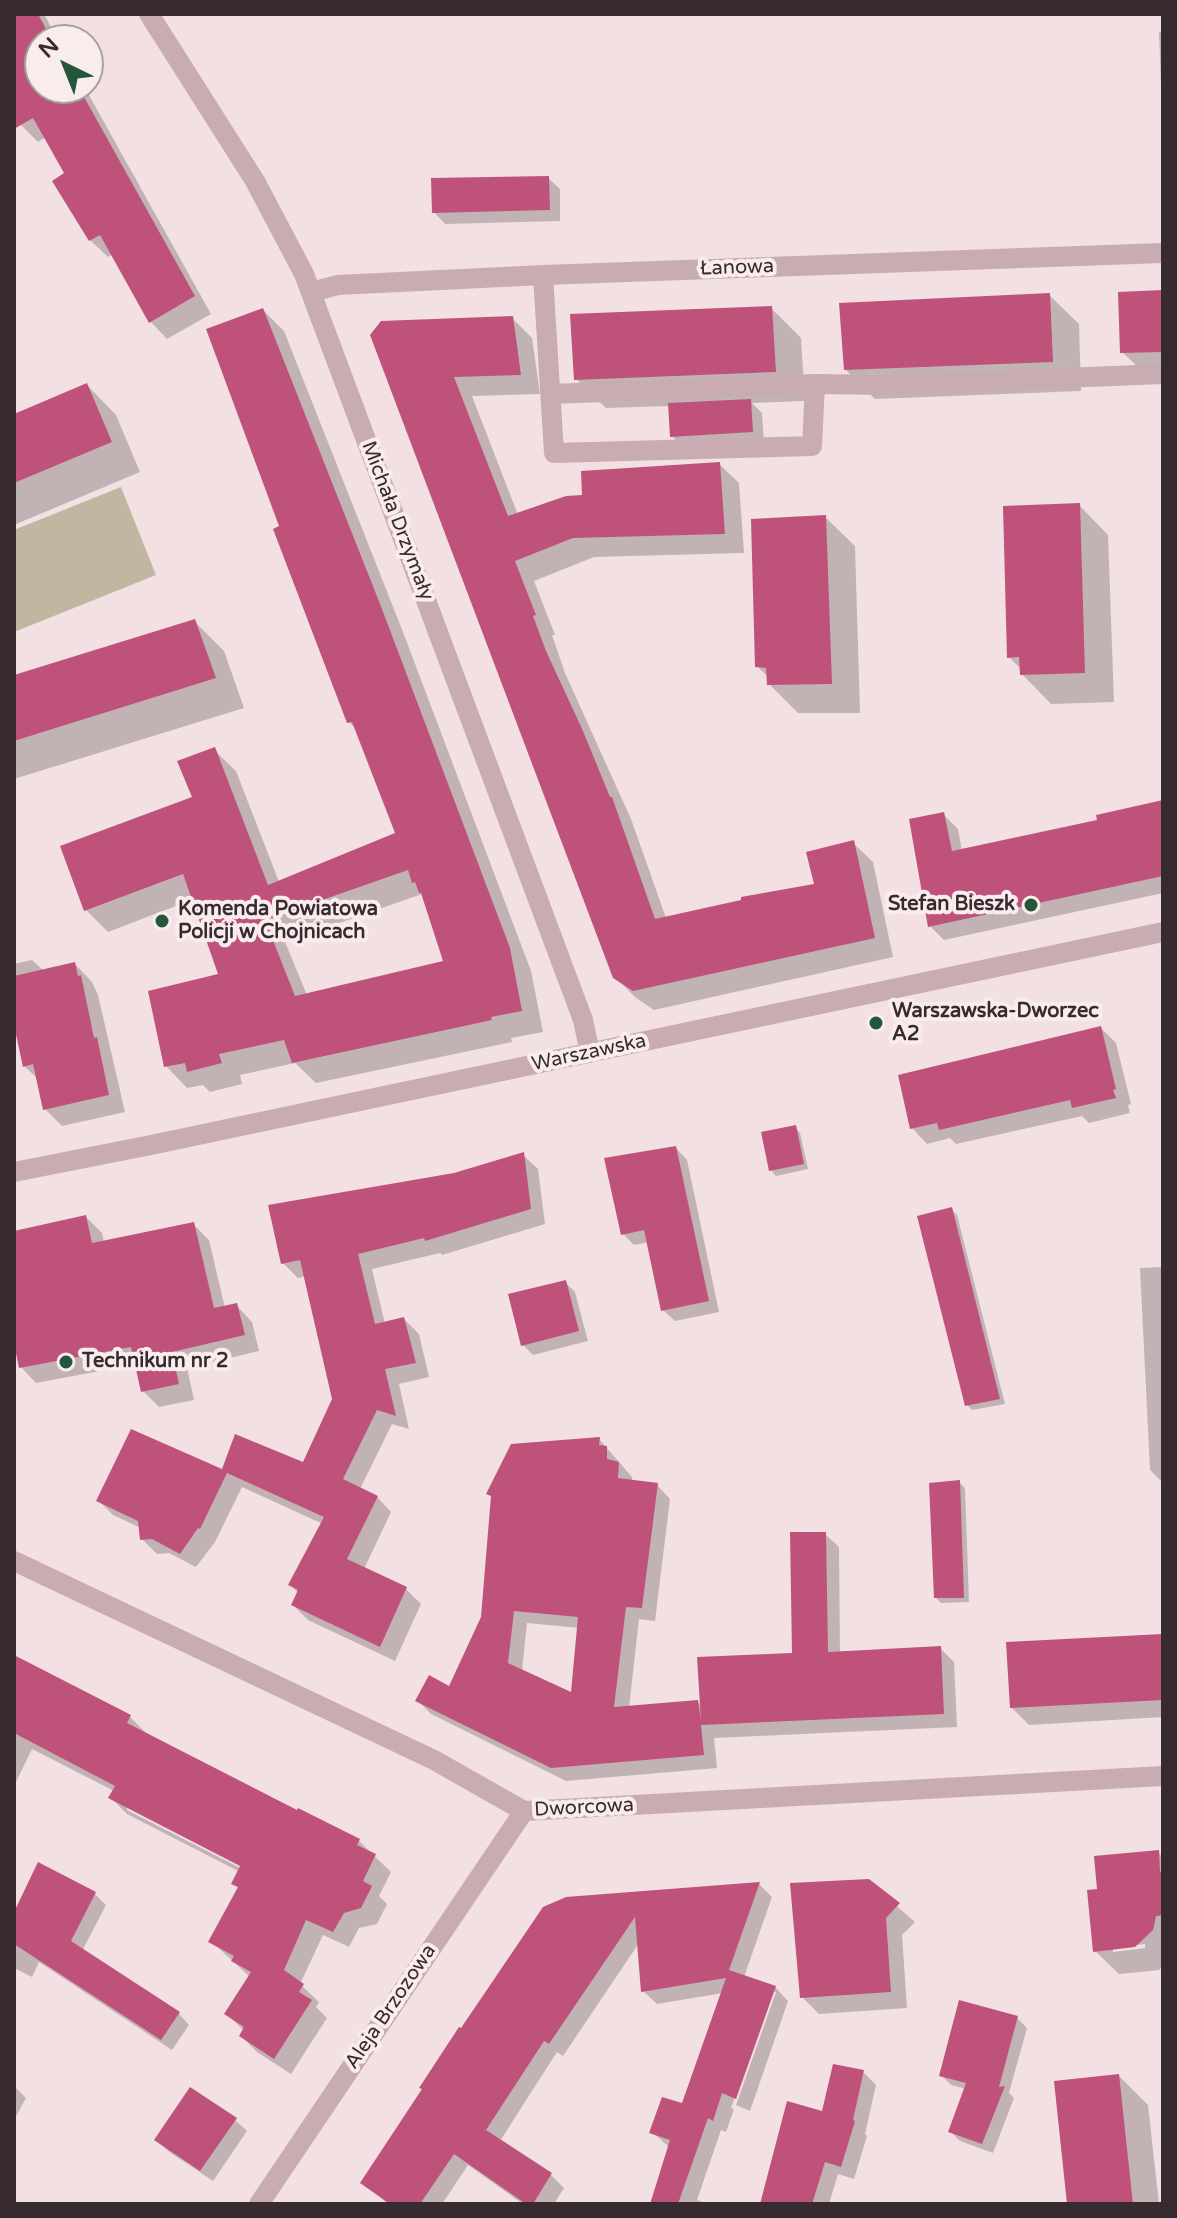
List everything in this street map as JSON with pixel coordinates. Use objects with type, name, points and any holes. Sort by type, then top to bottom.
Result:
[{"type":"street","name":"Michała Drzymały","points":[[149,14],[255,181],[311,292],[583,1020],[590,1053]]},
{"type":"street","name":"Łanowa","points":[[311,292],[338,285],[543,275],[1163,253]]},
{"type":"street","points":[[543,275],[554,453],[812,446],[815,384]]},
{"type":"street","points":[[551,394],[1163,374]]},
{"type":"street","name":"Warszawska","points":[[14,1172],[1163,932]]},
{"type":"street","name":"Dworcowa","points":[[14,1561],[434,1760],[524,1811],[1163,1776]]},
{"type":"street","name":"Aleja Brzozowa","points":[[259,2204],[524,1811]]},
{"type":"shaded area","points":[[121,487],[156,575],[14,632],[14,530]]},
{"type":"building","points":[[14,14],[38,14],[43,24],[24,24],[24,104],[88,104],[195,296],[149,323],[100,235],[89,241],[52,181],[64,173],[33,118],[14,129]]},
{"type":"building","points":[[549,176],[550,210],[432,213],[431,178]]},
{"type":"building","points":[[1163,290],[1163,352],[1120,353],[1118,292]]},
{"type":"building","points":[[1050,293],[1053,362],[844,370],[839,303]]},
{"type":"building","points":[[772,306],[776,372],[574,380],[570,314]]},
{"type":"building","points":[[263,308],[382,609],[510,948],[522,1011],[292,1063],[284,1040],[219,1054],[222,1063],[187,1072],[185,1063],[164,1067],[148,991],[218,974],[183,874],[84,911],[60,846],[192,797],[177,761],[215,747],[268,885],[395,833],[352,722],[347,723],[273,529],[279,526],[206,329]],"holes":[[[408,870],[412,883],[415,882],[421,893],[443,961],[295,996],[265,920]]]},
{"type":"building","points":[[513,316],[521,375],[454,377],[508,516],[566,496],[582,495],[581,471],[720,462],[725,534],[573,538],[515,561],[546,651],[612,797],[655,919],[741,900],[741,897],[814,884],[806,852],[854,840],[875,938],[633,991],[613,978],[370,335],[381,321]]},
{"type":"building","points":[[87,383],[112,442],[14,483],[14,414]]},
{"type":"building","points":[[751,399],[753,432],[670,437],[668,403]]},
{"type":"building","points":[[1080,503],[1085,673],[1020,675],[1019,657],[1007,658],[1003,506]]},
{"type":"building","points":[[826,515],[832,684],[767,685],[766,668],[755,667],[751,519]]},
{"type":"building","points":[[195,619],[216,678],[14,741],[14,675]]},
{"type":"building","points":[[1163,800],[1163,876],[928,927],[909,819],[944,812],[952,851],[1097,820],[1096,815]]},
{"type":"building","points":[[75,962],[78,976],[81,975],[94,1038],[97,1037],[109,1095],[43,1110],[33,1064],[23,1067],[14,1025],[14,976]]},
{"type":"building","points":[[1101,1026],[1116,1098],[1072,1108],[1070,1100],[939,1130],[937,1123],[910,1129],[898,1075]]},
{"type":"building","points":[[796,1125],[804,1164],[769,1171],[761,1132]]},
{"type":"building","points":[[676,1146],[709,1301],[661,1311],[644,1230],[621,1235],[604,1158]]},
{"type":"building","points":[[524,1152],[531,1209],[425,1241],[424,1238],[358,1254],[375,1324],[404,1317],[416,1363],[385,1369],[396,1416],[377,1410],[343,1479],[378,1496],[347,1559],[407,1587],[380,1647],[291,1605],[298,1590],[288,1585],[324,1517],[227,1473],[200,1529],[180,1554],[152,1539],[140,1540],[138,1521],[96,1501],[131,1429],[222,1469],[235,1434],[303,1462],[332,1399],[300,1260],[281,1264],[268,1205],[454,1173]]},
{"type":"building","points":[[952,1207],[1000,1399],[965,1406],[917,1216]]},
{"type":"building","points":[[86,1215],[92,1243],[194,1222],[214,1308],[237,1303],[245,1335],[172,1352],[179,1384],[141,1392],[131,1347],[19,1368],[14,1344],[14,1231]]},
{"type":"building","points":[[566,1280],[579,1331],[521,1346],[508,1294]]},
{"type":"building","points":[[600,1437],[599,1445],[607,1446],[607,1459],[619,1462],[618,1478],[658,1483],[642,1608],[626,1607],[614,1707],[698,1700],[701,1721],[697,1657],[792,1653],[790,1532],[826,1532],[828,1652],[941,1646],[944,1714],[701,1725],[704,1755],[551,1768],[415,1701],[429,1675],[449,1686],[481,1617],[491,1496],[486,1494],[511,1444]],"holes":[[[514,1611],[578,1617],[571,1692],[508,1663]]]},
{"type":"building","points":[[960,1480],[964,1598],[934,1598],[929,1483]]},
{"type":"building","points":[[1163,1634],[1163,1700],[1010,1708],[1006,1642]]},
{"type":"building","points":[[14,1655],[131,1715],[127,1723],[360,1839],[357,1845],[376,1854],[363,1881],[372,1886],[361,1908],[344,1913],[333,1932],[306,1920],[284,1970],[304,1984],[299,1992],[312,2000],[274,2059],[239,2036],[244,2027],[224,2014],[251,1972],[231,1961],[234,1956],[208,1942],[238,1887],[231,1884],[240,1866],[108,1798],[115,1786],[14,1733]]},
{"type":"building","points":[[1159,1850],[1160,1872],[1163,1871],[1163,1915],[1156,1916],[1153,1930],[1135,1947],[1093,1952],[1087,1890],[1097,1889],[1094,1856]]},
{"type":"building","points":[[38,1862],[96,1892],[71,1941],[180,2012],[161,2040],[14,1944],[14,1912]]},
{"type":"building","points":[[869,1879],[900,1903],[886,1918],[891,1992],[800,1998],[790,1883]]},
{"type":"building","points":[[760,1882],[729,1970],[776,1986],[736,2099],[722,2093],[713,2121],[708,2118],[678,2204],[650,2204],[670,2140],[649,2133],[662,2097],[682,2103],[726,1978],[641,1992],[635,1917],[549,2044],[544,2041],[486,2130],[552,2173],[533,2204],[526,2204],[454,2154],[420,2204],[390,2204],[360,2183],[459,2027],[543,1907],[566,1897]]},
{"type":"building","points":[[959,2000],[1018,2016],[999,2087],[1005,2086],[982,2144],[948,2132],[966,2083],[939,2076]]},
{"type":"building","points":[[833,2064],[864,2070],[855,2121],[841,2167],[825,2162],[812,2204],[760,2204],[787,2101],[822,2111]]},
{"type":"building","points":[[1119,2074],[1133,2204],[1067,2204],[1054,2081]]},
{"type":"building","points":[[190,2087],[237,2118],[200,2171],[154,2140]]},
{"type":"place","name":"Stefan Bieszk","points":[[1031,905]]},
{"type":"place","name":"Komenda Powiatowa Policji w Chojnicach","points":[[162,921]]},
{"type":"place","name":"Warszawska-Dworzec A2","points":[[876,1023]]},
{"type":"place","name":"Technikum nr 2","points":[[66,1362]]}]
